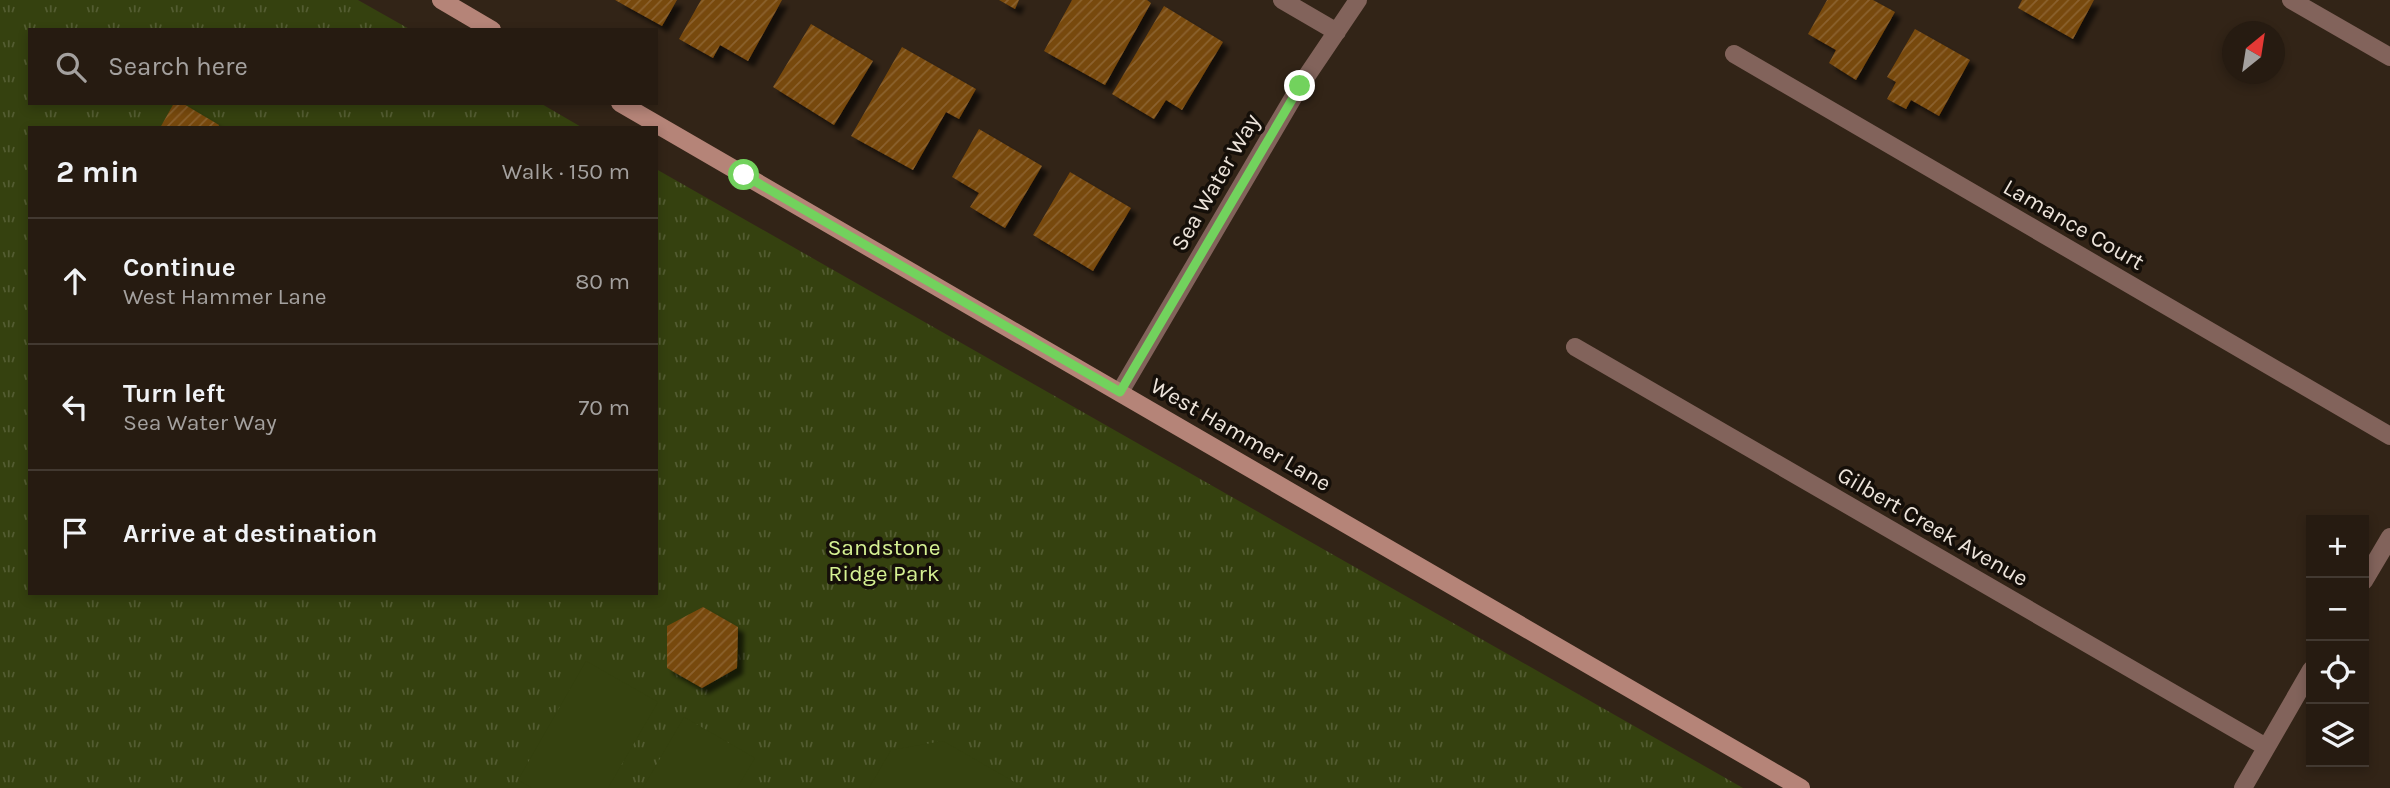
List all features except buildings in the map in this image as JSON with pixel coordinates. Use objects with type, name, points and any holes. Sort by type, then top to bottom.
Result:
[{"type":"street","points":[[441,0],[489,28]]},
{"type":"street","points":[[1283,0],[1336,32]]},
{"type":"street","name":"Sea Water Way","points":[[1120,392],[1300,86],[1358,0]]},
{"type":"street","points":[[2291,0],[2390,57]]},
{"type":"street","name":"Lamance Court","points":[[1734,54],[2390,436]]},
{"type":"street","name":"West Hammer Lane","points":[[623,105],[1801,788]]},
{"type":"street","name":"Gilbert Creek Avenue","points":[[1574,347],[2266,747]]},
{"type":"street","points":[[2366,578],[2390,537]]},
{"type":"street","points":[[2243,788],[2306,679]]},
{"type":"green space","name":"Sandstone Ridge Park","points":[[0,0],[358,0],[407,28],[28,28],[28,105],[543,105],[580,126],[28,126],[28,595],[658,595],[658,170],[1743,788],[0,788]]},
{"type":"green space","points":[[586,661],[658,702],[608,788],[532,788],[518,780]]},
{"type":"green space","points":[[684,717],[755,758],[737,788],[643,788]]},
{"type":"green space","points":[[943,741],[1025,788],[869,788],[891,750]]},
{"type":"route","points":[[744,175],[1120,392],[1300,86]]}]
